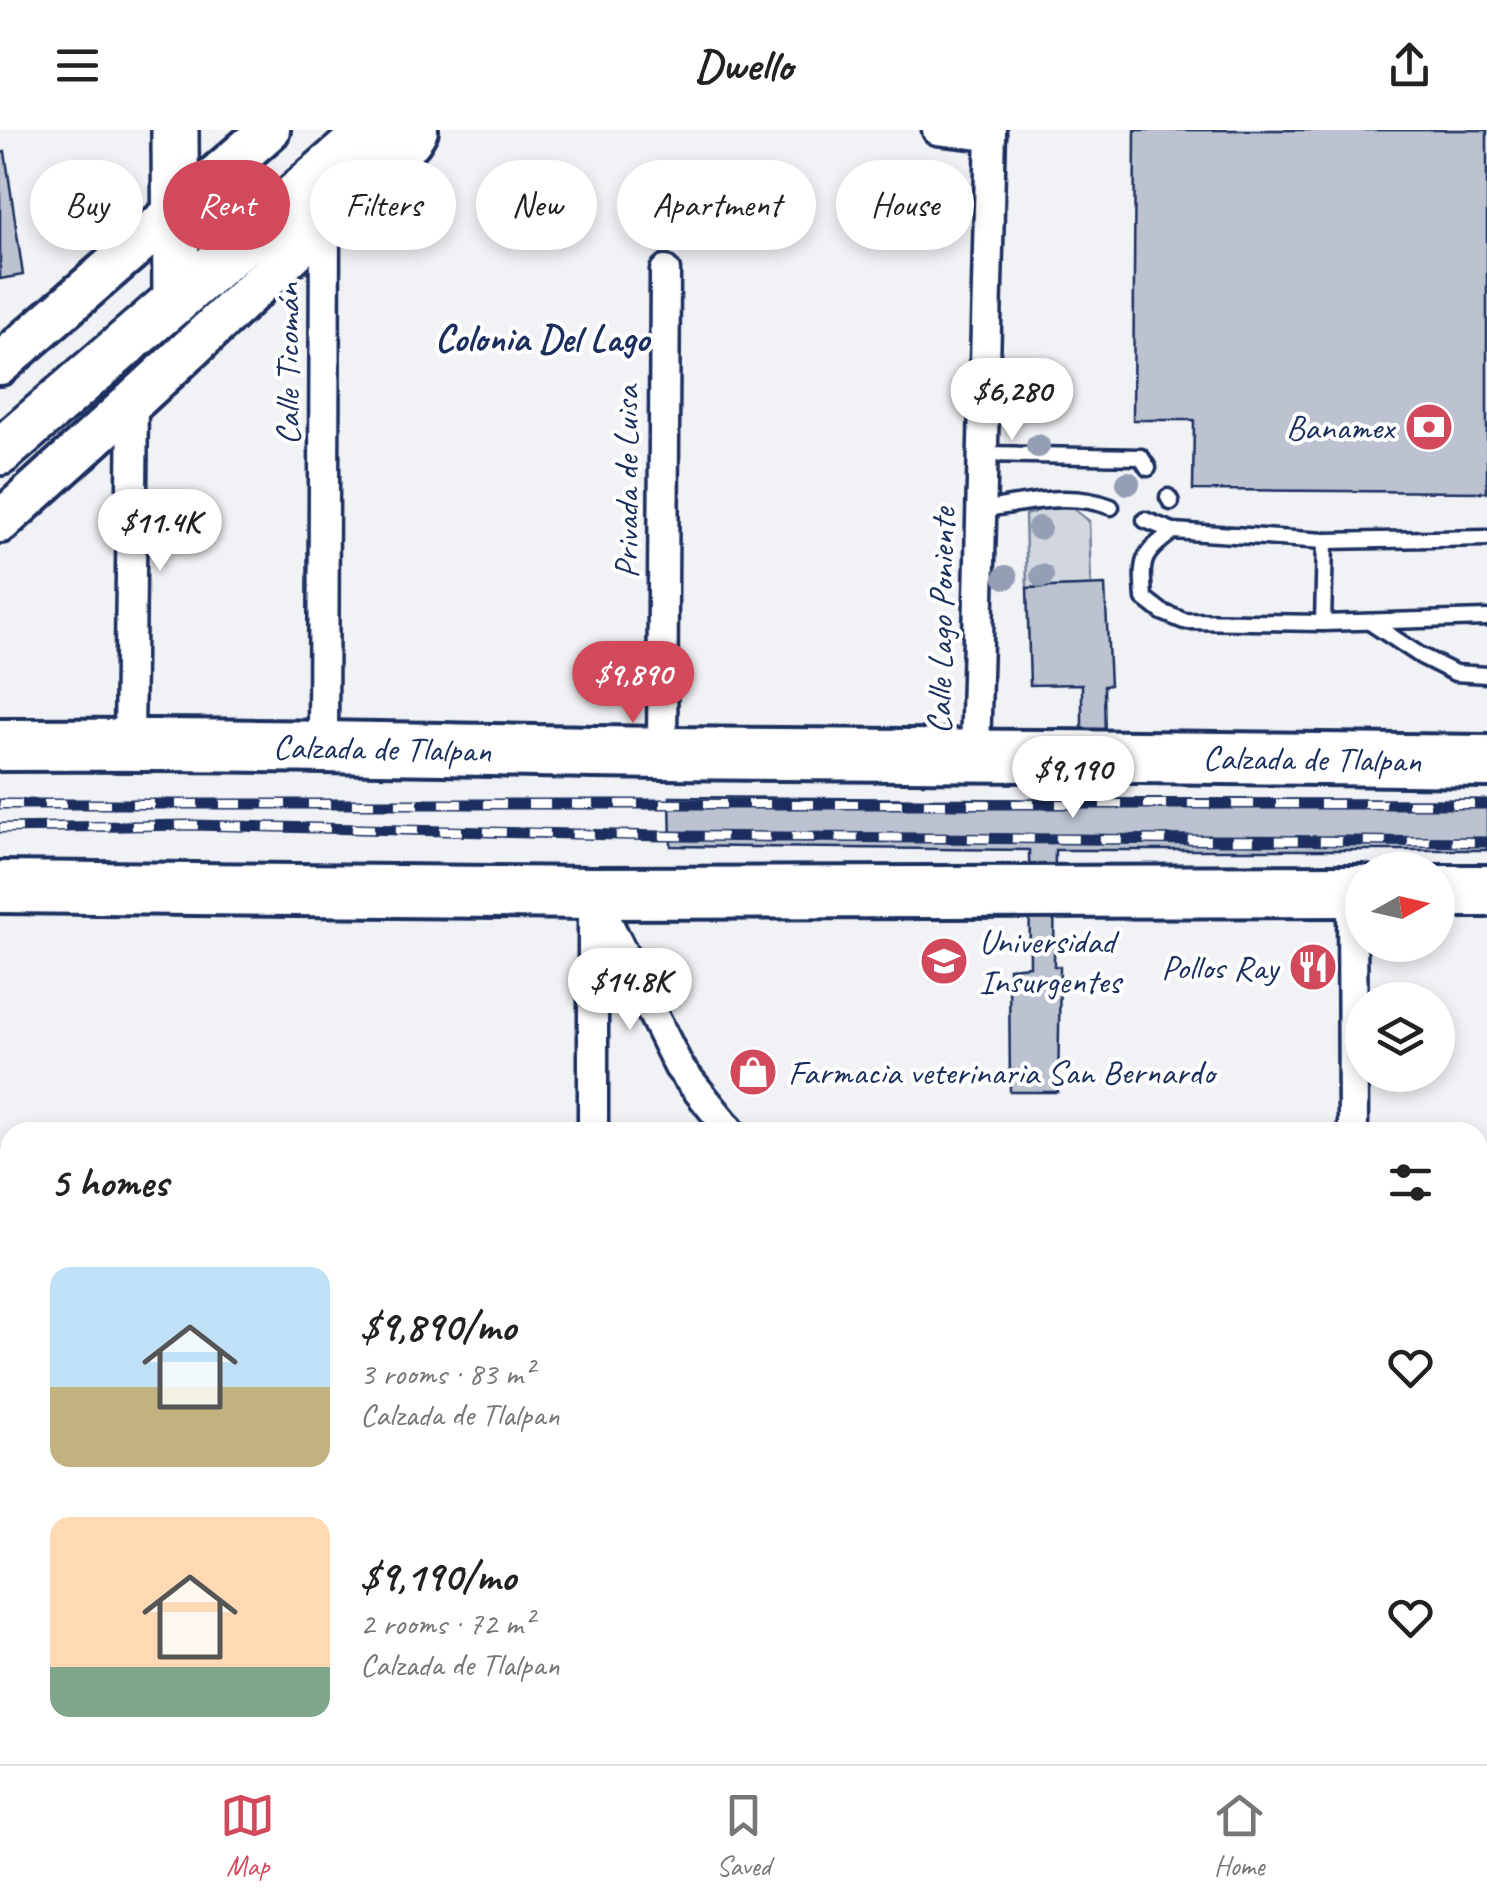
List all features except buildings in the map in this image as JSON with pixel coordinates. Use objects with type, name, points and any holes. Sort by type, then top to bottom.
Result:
[{"type":"highway","name":"Calzada de Tlalpan","points":[[0,745],[1487,761]]},
{"type":"highway","points":[[0,887],[594,893],[1345,891]]},
{"type":"highway","points":[[1455,891],[1487,891]]},
{"type":"main road","points":[[175,130],[175,160]]},
{"type":"main road","points":[[233,160],[269,130]]},
{"type":"main road","points":[[0,452],[372,130]]},
{"type":"main road","points":[[390,160],[418,130]]},
{"type":"main road","points":[[0,364],[163,220]]},
{"type":"main road","points":[[0,522],[310,236]]},
{"type":"main road","points":[[175,250],[176,301]]},
{"type":"street","points":[[937,130],[991,133]]},
{"type":"street","name":"Calle Lago Poniente","points":[[976,755],[991,133]]},
{"type":"street","name":"Calle Ticomán","points":[[323,746],[324,250]]},
{"type":"street","name":"Privada de Luisa","points":[[662,753],[665,271]]},
{"type":"street","points":[[129,744],[133,403]]},
{"type":"street","points":[[593,1122],[594,893]]},
{"type":"street","points":[[594,893],[679,1067],[722,1122]]},
{"type":"street","points":[[1353,1122],[1356,962]]},
{"type":"lane","points":[[983,454],[1141,457],[1148,468]]},
{"type":"lane","points":[[981,510],[1064,498],[1112,507]]},
{"type":"lane","points":[[1145,520],[1173,531],[1325,541],[1487,538]]},
{"type":"lane","points":[[1173,531],[1151,548],[1142,565],[1144,598],[1162,612],[1184,621],[1323,623],[1487,618]]},
{"type":"lane","points":[[1323,623],[1325,541]]},
{"type":"lane","points":[[1370,622],[1421,656],[1454,672],[1487,675]]},
{"type":"shaded area","points":[[1072,508],[1089,521],[1091,586],[1027,588],[1025,515],[1043,509]]},
{"type":"railway","points":[[0,804],[1487,804]]},
{"type":"railway","points":[[0,828],[191,825],[663,836],[1487,842]]},
{"type":"place","name":"Banamex","points":[[1429,427]]},
{"type":"place","name":"Universidad Insurgentes","points":[[944,961]]},
{"type":"place","name":"Pollos Ray","points":[[1313,967]]},
{"type":"place","name":"Farmacia veterinaria San Bernardo","points":[[753,1072]]},
{"type":"district","name":"Colonia Del Lago","points":[[542,338]]}]
